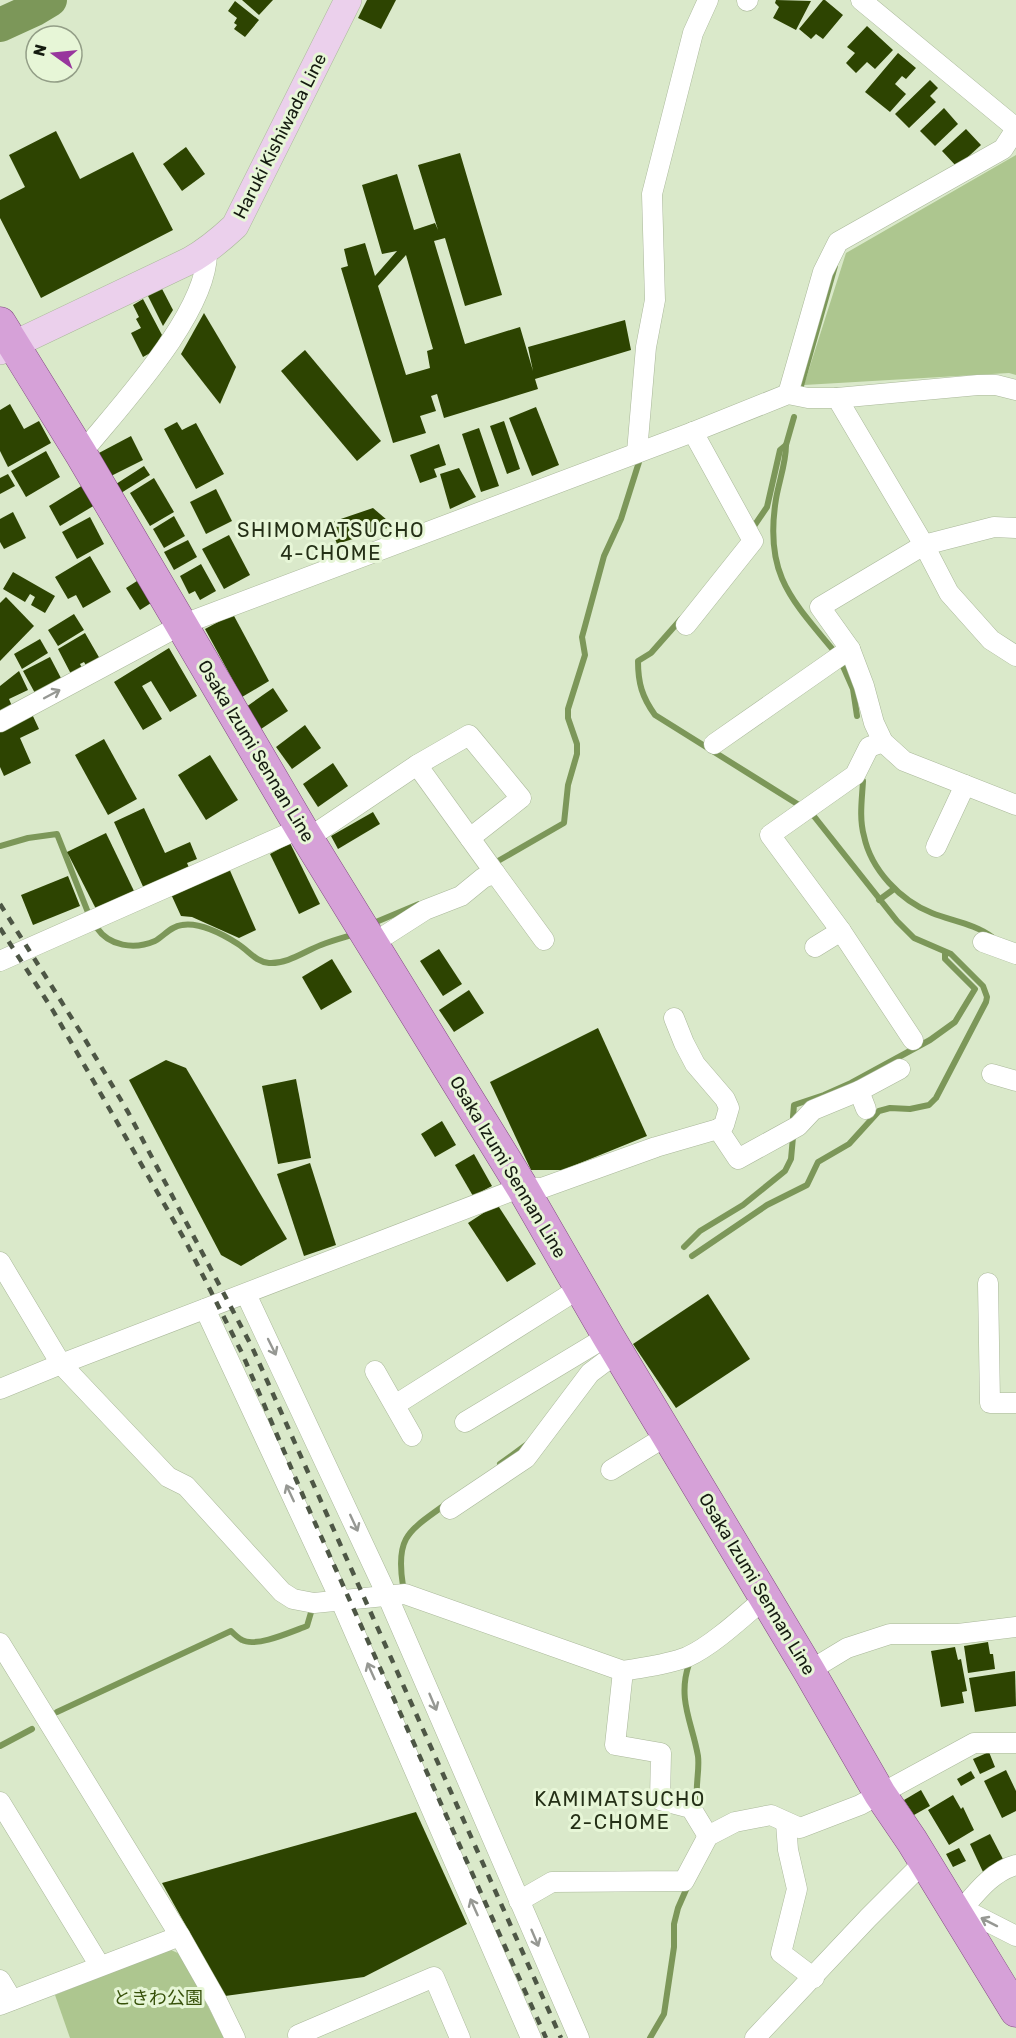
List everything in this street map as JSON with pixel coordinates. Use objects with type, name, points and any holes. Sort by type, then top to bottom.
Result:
[{"type":"main road","name":"Haruki Kishiwada Line","points":[[5,339],[207,251],[235,225],[348,0]]},
{"type":"main road","name":"Osaka Izumi Sennan Line","points":[[5,339],[81,454],[304,833],[522,1187],[880,1794],[960,1912],[1016,2011]]},
{"type":"street","points":[[637,452],[646,347],[655,300],[652,194],[693,33],[708,0]]},
{"type":"street","points":[[788,394],[823,272],[838,242],[1003,149],[1016,128],[861,0]]},
{"type":"street","points":[[81,454],[169,346],[201,286],[207,267],[207,251]]},
{"type":"street","points":[[0,722],[181,625],[788,394],[808,398],[837,398],[978,385],[996,385],[1016,390]]},
{"type":"street","points":[[837,398],[924,545],[949,593],[990,640],[1016,656]]},
{"type":"street","points":[[686,625],[753,541],[693,432]]},
{"type":"street","points":[[1016,528],[994,527],[924,545],[820,607],[850,649],[864,686],[874,723],[883,742],[904,761],[1016,805]]},
{"type":"street","points":[[714,744],[850,649]]},
{"type":"street","points":[[0,962],[304,833],[469,735],[521,798],[470,838]]},
{"type":"street","points":[[883,742],[869,747],[855,775],[770,835],[841,931],[913,1040]]},
{"type":"street","points":[[417,765],[544,940]]},
{"type":"street","points":[[936,847],[965,785]]},
{"type":"street","points":[[372,944],[425,910],[461,896],[483,878],[495,873]]},
{"type":"street","points":[[815,947],[841,931]]},
{"type":"street","points":[[983,942],[1016,954]]},
{"type":"street","points":[[0,1389],[522,1187],[542,1188],[656,1147],[718,1129],[724,1125],[729,1108],[725,1099],[695,1064],[674,1018]]},
{"type":"street","points":[[718,1129],[738,1159],[778,1147],[813,1110],[862,1100],[900,1069]]},
{"type":"street","points":[[992,1074],[1016,1081]]},
{"type":"street","points":[[0,1262],[61,1364],[168,1477],[186,1486],[282,1592],[293,1599],[314,1603],[405,1594],[623,1671],[659,1665],[688,1656],[715,1638],[765,1598]]},
{"type":"street","points":[[988,1283],[990,1403],[1016,1403]]},
{"type":"street","points":[[395,1405],[580,1288]]},
{"type":"street","points":[[246,1294],[310,1426],[387,1595],[579,2038]]},
{"type":"street","points":[[205,1309],[340,1599],[531,2038]]},
{"type":"street","points":[[465,1422],[613,1344]]},
{"type":"street","points":[[450,1509],[526,1458],[613,1344]]},
{"type":"street","points":[[375,1371],[412,1436]]},
{"type":"street","points":[[611,1470],[668,1435]]},
{"type":"street","points":[[809,1671],[847,1648],[890,1634],[958,1634],[1016,1627]]},
{"type":"street","points":[[0,1643],[180,1936],[235,2038]]},
{"type":"street","points":[[623,1671],[615,1745],[661,1753],[660,1800],[691,1808],[708,1836]]},
{"type":"street","points":[[519,1901],[552,1882],[684,1881],[708,1836],[735,1822],[771,1815],[800,1828],[860,1805],[974,1743],[1016,1743]]},
{"type":"street","points":[[0,1802],[100,1966]]},
{"type":"street","points":[[786,1823],[788,1850],[796,1889],[781,1953],[814,1978]]},
{"type":"street","points":[[755,2038],[924,1862]]},
{"type":"street","points":[[1016,1865],[1006,1867],[992,1876],[960,1912],[1016,1936]]},
{"type":"street","points":[[0,1980],[6,2003],[180,1936]]},
{"type":"street","points":[[299,2038],[298,2035],[434,1977],[460,2038]]},
{"type":"green space","points":[[1016,155],[1016,375],[1009,373],[804,385],[846,253]]},
{"type":"green space","name":"ときわ公園","points":[[169,1949],[182,1955],[224,2038],[70,2038],[55,1995]]},
{"type":"building","points":[[242,0],[273,0],[259,15]]},
{"type":"building","points":[[367,0],[396,0],[381,29],[358,18]]},
{"type":"building","points":[[776,0],[811,1],[796,30],[773,18],[779,7],[775,3]]},
{"type":"building","points":[[823,0],[843,15],[823,39],[816,34],[811,39],[799,29]]},
{"type":"building","points":[[235,1],[259,20],[245,37],[234,29],[237,25],[234,23],[237,18],[228,11]]},
{"type":"building","points":[[867,26],[893,50],[875,69],[867,62],[856,73],[846,63],[855,53],[847,47]]},
{"type":"building","points":[[898,53],[916,68],[906,79],[902,76],[895,84],[906,94],[890,112],[865,92]]},
{"type":"building","points":[[930,80],[938,88],[930,96],[936,102],[909,128],[895,114]]},
{"type":"building","points":[[944,108],[958,124],[935,146],[920,131]]},
{"type":"building","points":[[966,129],[981,145],[957,167],[942,151]]},
{"type":"building","points":[[56,131],[80,179],[133,152],[173,230],[41,298],[0,218],[0,200],[25,187],[9,155]]},
{"type":"building","points":[[186,147],[205,174],[182,191],[163,164]]},
{"type":"building","points":[[460,153],[502,295],[465,306],[445,238],[434,241],[465,344],[520,327],[533,371],[528,347],[625,320],[631,350],[535,379],[538,389],[444,418],[437,394],[431,396],[436,411],[420,416],[426,433],[393,443],[341,268],[348,266],[344,249],[365,243],[375,276],[397,251],[382,254],[362,185],[397,174],[414,230],[435,223],[438,230],[418,165]],"holes":[[[406,255],[433,349],[427,351],[430,368],[406,375],[378,286]]]},
{"type":"building","points":[[160,285],[173,310],[163,326],[146,292]]},
{"type":"building","points":[[143,299],[162,335],[152,352],[143,357],[131,333],[141,328],[133,305]]},
{"type":"building","points":[[204,313],[236,367],[220,404],[181,354]]},
{"type":"building","points":[[305,350],[381,441],[357,461],[281,371]]},
{"type":"building","points":[[10,404],[24,429],[39,421],[51,443],[8,467],[0,451],[0,410]]},
{"type":"building","points":[[536,407],[559,465],[532,476],[509,418]]},
{"type":"building","points":[[504,421],[520,469],[507,474],[490,426]]},
{"type":"building","points":[[177,422],[182,430],[196,423],[224,474],[196,489],[164,429]]},
{"type":"building","points":[[479,428],[499,486],[481,492],[462,434]]},
{"type":"building","points":[[131,436],[143,460],[109,477],[97,454]]},
{"type":"building","points":[[439,444],[446,465],[434,469],[437,477],[420,483],[410,455]]},
{"type":"building","points":[[46,451],[60,477],[26,497],[11,471]]},
{"type":"building","points":[[144,466],[150,475],[121,493],[116,484]]},
{"type":"building","points":[[459,468],[476,497],[450,509],[440,474]]},
{"type":"building","points":[[8,474],[15,486],[0,494],[0,478]]},
{"type":"building","points":[[154,478],[174,512],[150,526],[130,493]]},
{"type":"building","points":[[83,485],[95,505],[60,526],[49,506]]},
{"type":"building","points":[[216,489],[232,521],[206,534],[190,502]]},
{"type":"building","points":[[373,508],[394,526],[337,544],[329,523]]},
{"type":"building","points":[[13,512],[26,538],[4,549],[0,542],[0,519]]},
{"type":"building","points":[[174,516],[185,536],[164,548],[153,529]]},
{"type":"building","points":[[90,517],[104,544],[77,559],[62,532]]},
{"type":"building","points":[[229,535],[250,575],[224,589],[202,549]]},
{"type":"building","points":[[188,540],[197,557],[174,570],[164,552]]},
{"type":"building","points":[[90,556],[111,592],[83,608],[76,595],[68,599],[55,577]]},
{"type":"building","points":[[201,564],[216,591],[200,600],[195,591],[189,594],[180,576]]},
{"type":"building","points":[[13,572],[55,596],[45,613],[31,605],[35,597],[30,594],[25,602],[3,589]]},
{"type":"building","points":[[137,581],[151,603],[140,610],[126,588]]},
{"type":"building","points":[[6,597],[34,626],[0,661],[0,603]]},
{"type":"building","points":[[74,614],[84,630],[58,646],[48,630]]},
{"type":"building","points":[[233,614],[269,681],[242,697],[205,629]]},
{"type":"building","points":[[85,633],[100,659],[87,667],[84,662],[80,664],[82,668],[71,674],[58,649]]},
{"type":"building","points":[[40,639],[48,653],[22,669],[14,654]]},
{"type":"building","points":[[169,648],[197,696],[170,712],[151,681],[142,686],[162,719],[143,730],[114,682]]},
{"type":"building","points":[[50,657],[62,680],[36,695],[23,671]]},
{"type":"building","points":[[19,671],[28,690],[9,699],[14,711],[0,719],[0,686]]},
{"type":"building","points":[[273,688],[288,711],[261,729],[246,707]]},
{"type":"building","points":[[32,714],[39,729],[20,738],[31,763],[4,776],[0,767],[0,729]]},
{"type":"building","points":[[305,725],[321,748],[292,769],[276,747]]},
{"type":"building","points":[[104,739],[137,799],[108,815],[75,755]]},
{"type":"building","points":[[210,755],[238,800],[206,820],[178,775]]},
{"type":"building","points":[[333,763],[348,786],[318,807],[303,784]]},
{"type":"building","points":[[144,808],[165,853],[190,842],[197,859],[187,863],[190,870],[145,891],[114,822]]},
{"type":"building","points":[[373,812],[380,824],[338,849],[331,836]]},
{"type":"building","points":[[106,833],[134,891],[96,909],[67,852]]},
{"type":"building","points":[[290,843],[320,904],[299,914],[270,854]]},
{"type":"building","points":[[228,866],[256,930],[239,938],[192,917],[181,916],[170,892]]},
{"type":"building","points":[[68,876],[80,906],[33,925],[21,895]]},
{"type":"building","points":[[439,949],[462,984],[443,996],[420,961]]},
{"type":"building","points":[[332,959],[352,992],[321,1010],[302,977]]},
{"type":"building","points":[[469,990],[484,1013],[454,1032],[439,1010]]},
{"type":"building","points":[[598,1028],[647,1136],[563,1170],[531,1170],[490,1082]]},
{"type":"building","points":[[166,1060],[186,1068],[287,1239],[241,1266],[221,1255],[129,1080]]},
{"type":"building","points":[[296,1079],[311,1158],[278,1164],[262,1086]]},
{"type":"building","points":[[442,1121],[456,1145],[435,1157],[421,1134]]},
{"type":"building","points":[[474,1154],[492,1186],[473,1196],[455,1165]]},
{"type":"building","points":[[310,1163],[336,1245],[304,1256],[277,1174]]},
{"type":"building","points":[[497,1204],[536,1264],[507,1282],[468,1223]]},
{"type":"building","points":[[708,1294],[750,1359],[676,1408],[633,1344]]},
{"type":"building","points":[[988,1642],[990,1654],[993,1654],[995,1669],[968,1673],[964,1646]]},
{"type":"building","points":[[955,1647],[958,1660],[961,1659],[967,1691],[962,1692],[964,1703],[941,1707],[931,1651]]},
{"type":"building","points":[[1015,1671],[1016,1706],[975,1712],[969,1678]]},
{"type":"building","points":[[989,1752],[995,1767],[980,1774],[973,1759]]},
{"type":"building","points":[[1006,1770],[1016,1791],[1016,1811],[1002,1818],[984,1781]]},
{"type":"building","points":[[971,1771],[975,1778],[961,1786],[957,1779]]},
{"type":"building","points":[[921,1790],[930,1806],[914,1815],[904,1800]]},
{"type":"building","points":[[953,1795],[961,1809],[963,1807],[974,1830],[949,1845],[928,1810]]},
{"type":"building","points":[[416,1812],[467,1924],[364,1977],[225,1996],[162,1883]]},
{"type":"building","points":[[990,1834],[1004,1861],[983,1872],[970,1844]]},
{"type":"building","points":[[959,1848],[966,1861],[953,1867],[946,1854]]},
{"type":"waterway","points":[[0,25],[50,0]]},
{"type":"waterway","points":[[801,386],[835,266]]},
{"type":"waterway","points":[[752,529],[767,507],[780,450],[786,445],[794,417]]},
{"type":"waterway","points":[[786,445],[773,525],[777,566],[793,599],[834,651]]},
{"type":"waterway","points":[[498,861],[564,823],[568,785],[577,754],[577,744],[568,718],[568,709],[585,655],[582,637],[604,556],[621,519],[639,462]]},
{"type":"waterway","points":[[681,619],[651,653],[638,661],[642,690],[655,715],[799,805]]},
{"type":"waterway","points":[[842,664],[853,689],[857,716]]},
{"type":"waterway","points":[[863,781],[862,829],[873,861],[889,883],[920,908],[971,926],[992,937]]},
{"type":"waterway","points":[[692,1256],[767,1205],[807,1185],[818,1162],[849,1144],[879,1111],[929,1105],[936,1098],[986,1002],[987,997],[983,986],[951,954],[914,938],[897,921],[813,815]]},
{"type":"waterway","points":[[0,846],[28,838],[57,834],[89,915]]},
{"type":"waterway","points":[[879,900],[894,889]]},
{"type":"waterway","points":[[376,922],[419,904]]},
{"type":"waterway","points":[[97,928],[108,939],[131,946],[155,941],[178,926],[196,925],[226,937],[256,958],[269,963],[290,959],[321,945],[352,935]]},
{"type":"waterway","points":[[793,1117],[794,1105],[851,1083],[930,1040],[955,1022],[975,989],[945,959],[945,953]]},
{"type":"waterway","points":[[684,1247],[700,1231],[743,1205],[785,1171],[791,1159],[793,1137]]},
{"type":"waterway","points":[[500,1464],[526,1445]]},
{"type":"waterway","points":[[403,1586],[401,1569],[403,1545],[414,1529],[446,1504]]},
{"type":"waterway","points":[[57,1712],[231,1631],[242,1640],[256,1642],[275,1638],[307,1626],[312,1609]]},
{"type":"waterway","points":[[689,1664],[684,1688],[698,1756],[698,1808]]},
{"type":"waterway","points":[[0,1746],[32,1729]]},
{"type":"waterway","points":[[650,2038],[664,2014],[674,1947],[674,1924],[689,1883]]},
{"type":"railway","points":[[0,904],[128,1112],[252,1347],[561,2038]]},
{"type":"railway","points":[[0,928],[52,1009],[186,1242],[242,1353],[307,1505],[546,2038]]},
{"type":"district","name":"SHIMOMATSUCHO 4-CHOME","points":[[331,542]]},
{"type":"district","name":"KAMIMATSUCHO 2-CHOME","points":[[620,1810]]}]
